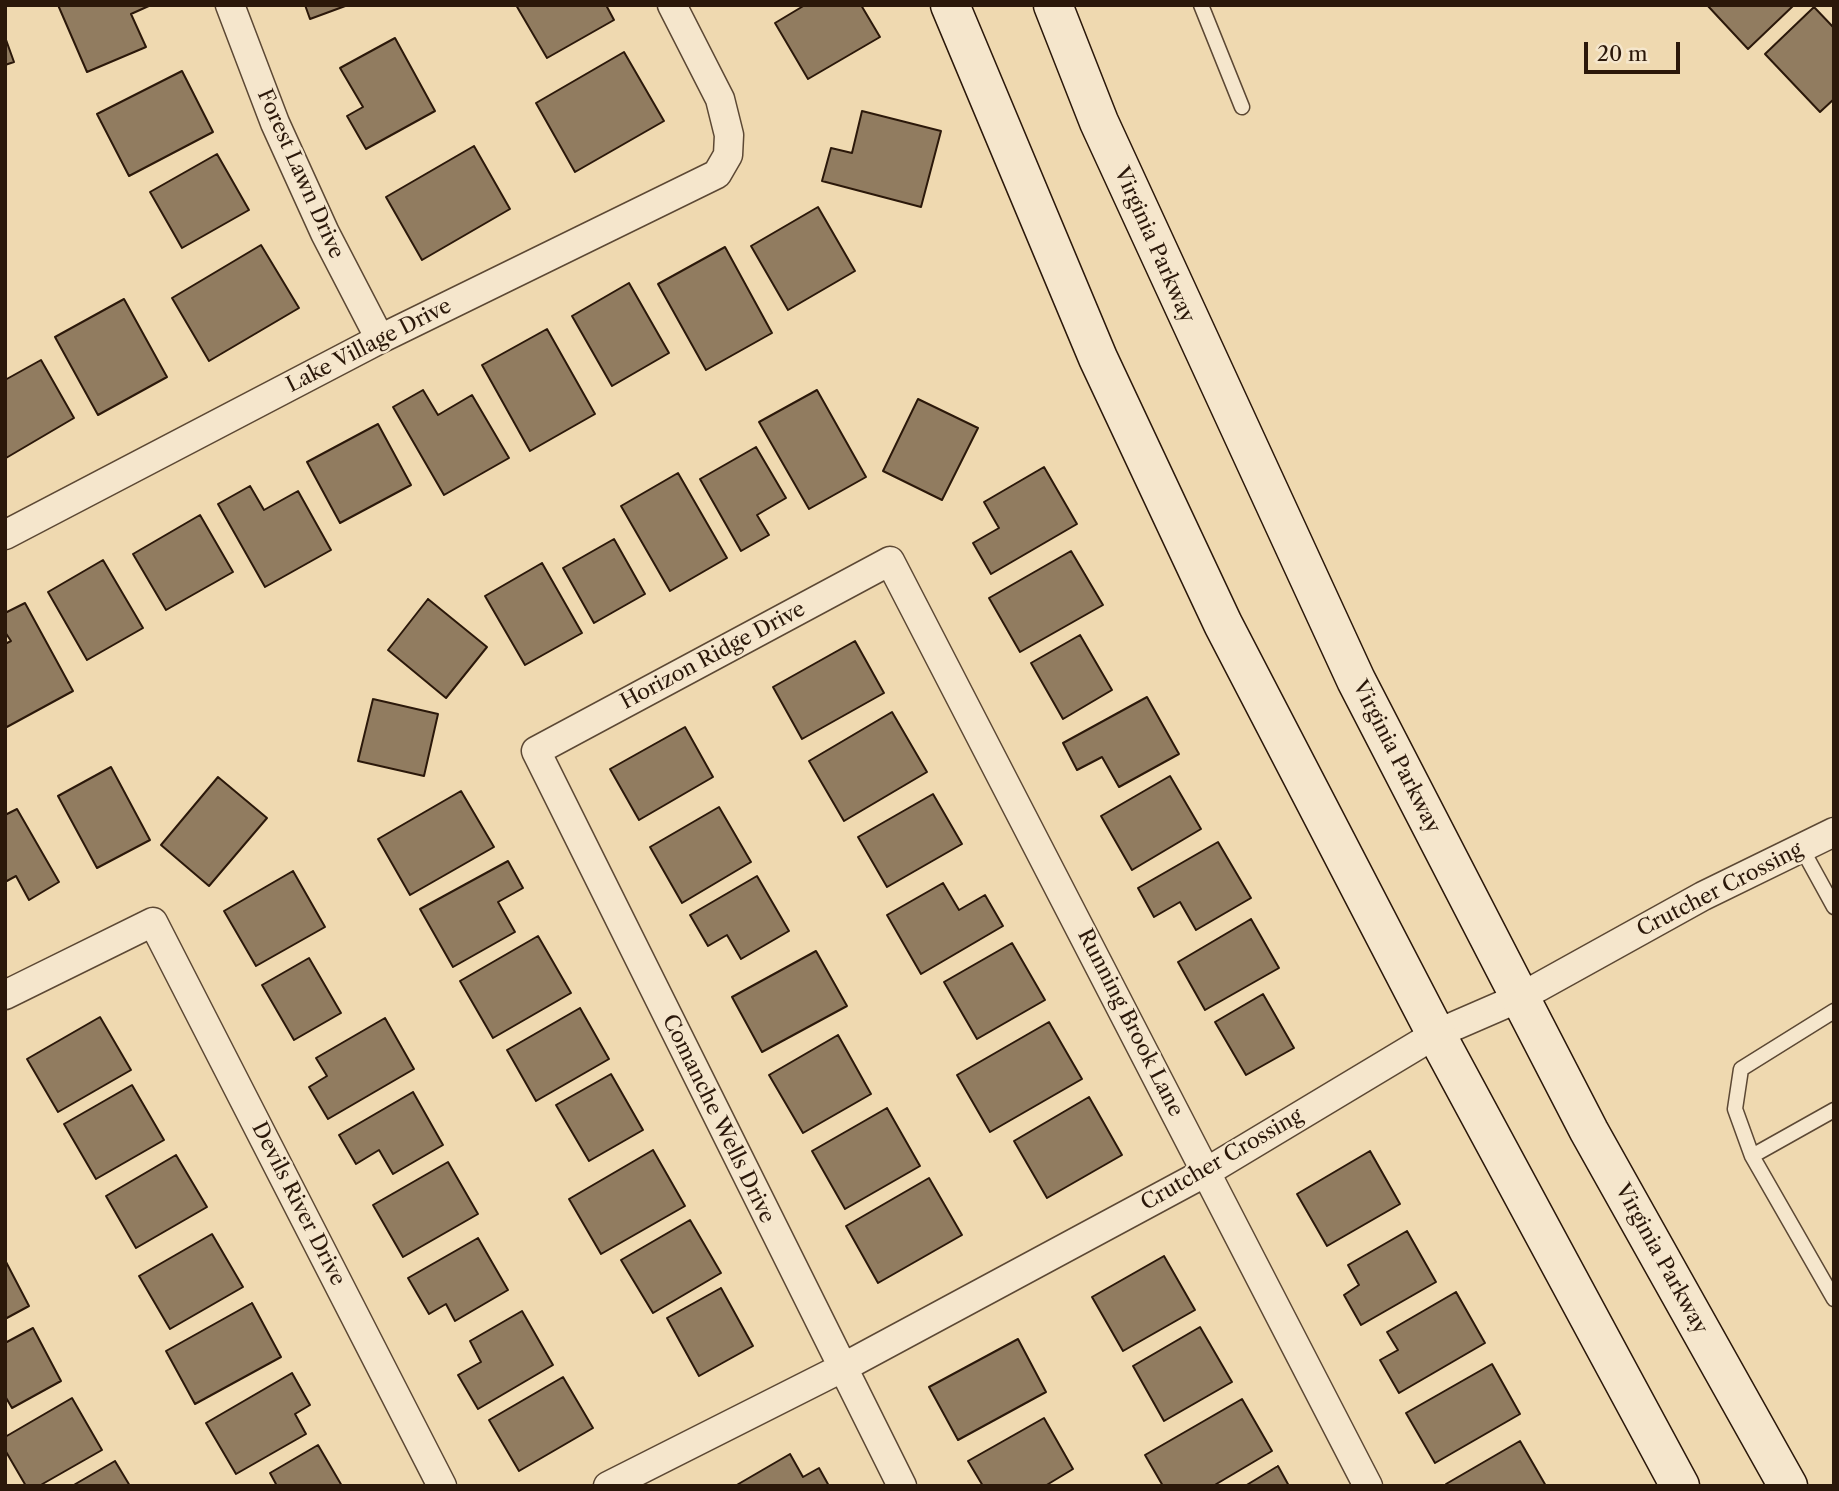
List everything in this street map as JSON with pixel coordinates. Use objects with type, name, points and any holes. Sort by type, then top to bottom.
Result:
[{"type":"main road","points":[[950,5],[1110,384],[1223,624],[1436,1034],[1681,1486]]},
{"type":"main road","name":"Virginia Parkway","points":[[1053,5],[1099,122],[1333,631],[1589,1131],[1788,1486]]},
{"type":"street","name":"Forest Lawn Drive","points":[[230,5],[281,135],[325,233],[380,340]]},
{"type":"street","name":"Lake Village Drive","points":[[5,535],[525,266],[693,188],[717,174],[728,155],[729,135],[720,99],[673,5]]},
{"type":"street","name":"Horizon Ridge Drive","points":[[536,751],[890,561]]},
{"type":"street","name":"Running Brook Lane","points":[[890,561],[1208,1171],[1368,1486]]},
{"type":"street","name":"Comanche Wells Drive","points":[[536,751],[902,1486]]},
{"type":"street","name":"Crutcher Crossing","points":[[608,1486],[842,1368],[1208,1171],[1436,1034],[1519,998],[1703,896],[1834,832]]},
{"type":"street","name":"Devils River Drive","points":[[5,995],[153,922],[442,1486]]},
{"type":"lane","points":[[1201,5],[1242,107]]},
{"type":"lane","points":[[1801,847],[1834,907]]},
{"type":"lane","points":[[1834,1012],[1741,1069],[1735,1109],[1752,1156],[1834,1299]]},
{"type":"lane","points":[[1752,1156],[1834,1110]]},
{"type":"building","points":[[58,5],[151,5],[131,14],[146,47],[87,72]]},
{"type":"building","points":[[305,5],[348,5],[310,19]]},
{"type":"building","points":[[516,5],[606,5],[614,20],[547,58]]},
{"type":"building","points":[[805,5],[861,5],[880,37],[808,79],[775,23]]},
{"type":"building","points":[[1707,5],[1794,5],[1748,49]]},
{"type":"building","points":[[1814,7],[1834,28],[1834,99],[1820,112],[1765,54]]},
{"type":"building","points":[[5,37],[14,62],[5,65]]},
{"type":"building","points":[[395,38],[435,111],[366,149],[347,116],[363,107],[340,68]]},
{"type":"building","points":[[624,52],[664,121],[575,172],[536,103]]},
{"type":"building","points":[[182,71],[213,132],[129,176],[97,114]]},
{"type":"building","points":[[862,111],[941,131],[921,207],[822,181],[831,148],[852,153]]},
{"type":"building","points":[[474,146],[510,209],[422,260],[386,197]]},
{"type":"building","points":[[217,154],[249,210],[182,248],[150,192]]},
{"type":"building","points":[[818,207],[855,271],[788,310],[751,246]]},
{"type":"building","points":[[261,245],[299,308],[209,361],[172,298]]},
{"type":"building","points":[[725,247],[772,333],[706,370],[658,284]]},
{"type":"building","points":[[629,283],[669,353],[612,386],[572,316]]},
{"type":"building","points":[[124,299],[167,377],[98,415],[55,337]]},
{"type":"building","points":[[547,329],[595,414],[530,451],[482,365]]},
{"type":"building","points":[[41,360],[74,418],[6,458],[5,380]]},
{"type":"building","points":[[423,390],[438,415],[472,395],[509,458],[444,495],[393,407]]},
{"type":"building","points":[[817,390],[866,477],[809,509],[759,422]]},
{"type":"building","points":[[918,399],[978,428],[942,500],[883,471]]},
{"type":"building","points":[[378,424],[411,485],[340,523],[307,462]]},
{"type":"building","points":[[756,447],[786,498],[757,515],[769,535],[741,551],[700,479]]},
{"type":"building","points":[[1044,467],[1077,524],[991,574],[973,543],[999,528],[984,502]]},
{"type":"building","points":[[678,473],[727,558],[670,591],[621,506]]},
{"type":"building","points":[[250,486],[264,510],[298,491],[331,550],[265,587],[218,504]]},
{"type":"building","points":[[200,515],[233,572],[166,610],[133,554]]},
{"type":"building","points":[[614,539],[645,594],[594,623],[563,568]]},
{"type":"building","points":[[1071,551],[1103,605],[1020,652],[989,598]]},
{"type":"building","points":[[103,560],[143,628],[87,660],[48,592]]},
{"type":"building","points":[[542,563],[582,633],[525,665],[485,596]]},
{"type":"building","points":[[428,599],[487,647],[446,698],[388,650]]},
{"type":"building","points":[[25,603],[73,691],[5,728],[5,644],[11,641],[5,632],[5,613]]},
{"type":"building","points":[[1080,635],[1112,690],[1063,719],[1031,663]]},
{"type":"building","points":[[855,641],[884,693],[802,739],[773,687]]},
{"type":"building","points":[[1147,697],[1179,754],[1119,787],[1102,757],[1077,770],[1063,743]]},
{"type":"building","points":[[373,699],[438,714],[424,776],[358,761]]},
{"type":"building","points":[[892,712],[927,772],[844,821],[809,761]]},
{"type":"building","points":[[685,727],[713,777],[639,820],[610,769]]},
{"type":"building","points":[[111,767],[150,840],[97,868],[58,796]]},
{"type":"building","points":[[1170,776],[1201,829],[1132,870],[1101,816]]},
{"type":"building","points":[[218,777],[267,818],[209,886],[161,845]]},
{"type":"building","points":[[461,791],[494,847],[410,895],[378,839]]},
{"type":"building","points":[[933,794],[962,844],[887,887],[858,837]]},
{"type":"building","points":[[719,807],[751,862],[682,903],[650,847]]},
{"type":"building","points":[[17,809],[59,882],[29,900],[16,876],[5,882],[5,815]]},
{"type":"building","points":[[1218,842],[1251,898],[1196,930],[1180,902],[1154,917],[1138,888]]},
{"type":"building","points":[[508,861],[523,888],[498,902],[515,932],[453,967],[420,909]]},
{"type":"building","points":[[293,871],[325,927],[256,966],[224,911]]},
{"type":"building","points":[[757,876],[789,931],[741,959],[727,935],[708,946],[690,915]]},
{"type":"building","points":[[943,883],[959,910],[985,895],[1003,926],[921,974],[887,915]]},
{"type":"building","points":[[1251,919],[1279,968],[1205,1010],[1178,962]]},
{"type":"building","points":[[538,936],[571,993],[493,1038],[460,981]]},
{"type":"building","points":[[1012,943],[1045,1000],[977,1039],[944,982]]},
{"type":"building","points":[[816,951],[847,1006],[762,1052],[732,997]]},
{"type":"building","points":[[309,958],[341,1013],[294,1040],[262,985]]},
{"type":"building","points":[[1263,994],[1294,1048],[1246,1075],[1215,1022]]},
{"type":"building","points":[[580,1008],[609,1059],[536,1101],[507,1050]]},
{"type":"building","points":[[100,1017],[131,1070],[58,1112],[27,1059]]},
{"type":"building","points":[[385,1018],[414,1069],[328,1119],[309,1087],[327,1076],[316,1058]]},
{"type":"building","points":[[1049,1022],[1082,1079],[990,1132],[957,1075]]},
{"type":"building","points":[[838,1035],[871,1094],[803,1133],[769,1075]]},
{"type":"building","points":[[611,1074],[643,1130],[589,1161],[556,1105]]},
{"type":"building","points":[[132,1085],[164,1140],[96,1179],[64,1124]]},
{"type":"building","points":[[413,1092],[443,1145],[393,1174],[379,1150],[356,1164],[339,1135]]},
{"type":"building","points":[[1089,1097],[1122,1155],[1047,1198],[1014,1141]]},
{"type":"building","points":[[887,1108],[920,1166],[845,1209],[812,1151]]},
{"type":"building","points":[[653,1150],[685,1206],[601,1254],[569,1199]]},
{"type":"building","points":[[1370,1151],[1400,1204],[1327,1246],[1297,1194]]},
{"type":"building","points":[[176,1155],[207,1207],[136,1248],[106,1196]]},
{"type":"building","points":[[448,1162],[478,1214],[403,1257],[373,1205]]},
{"type":"building","points":[[929,1178],[962,1235],[878,1283],[846,1226]]},
{"type":"building","points":[[690,1220],[721,1273],[653,1313],[621,1260]]},
{"type":"building","points":[[1407,1231],[1436,1282],[1361,1325],[1344,1295],[1359,1285],[1348,1265]]},
{"type":"building","points":[[212,1234],[243,1287],[170,1329],[139,1276]]},
{"type":"building","points":[[478,1238],[508,1290],[455,1321],[446,1304],[429,1314],[408,1278]]},
{"type":"building","points":[[1164,1256],[1195,1310],[1123,1351],[1092,1297]]},
{"type":"building","points":[[5,1260],[29,1306],[5,1319]]},
{"type":"building","points":[[721,1288],[753,1346],[699,1376],[667,1318]]},
{"type":"building","points":[[1456,1292],[1485,1343],[1399,1393],[1380,1360],[1398,1350],[1387,1332]]},
{"type":"building","points":[[252,1303],[281,1357],[195,1404],[166,1351]]},
{"type":"building","points":[[522,1311],[553,1365],[478,1409],[458,1375],[481,1362],[470,1341]]},
{"type":"building","points":[[1200,1327],[1232,1382],[1164,1421],[1133,1366]]},
{"type":"building","points":[[33,1328],[61,1381],[12,1408],[5,1396],[5,1343]]},
{"type":"building","points":[[1018,1339],[1046,1392],[958,1440],[929,1387]]},
{"type":"building","points":[[1492,1364],[1520,1414],[1435,1463],[1406,1413]]},
{"type":"building","points":[[292,1373],[310,1405],[295,1414],[306,1434],[236,1474],[206,1423]]},
{"type":"building","points":[[563,1377],[593,1428],[519,1471],[489,1420]]},
{"type":"building","points":[[72,1398],[102,1450],[39,1486],[26,1486],[5,1450],[5,1437]]},
{"type":"building","points":[[1242,1399],[1272,1451],[1213,1486],[1163,1486],[1145,1455]]},
{"type":"building","points":[[1044,1418],[1073,1469],[1045,1486],[983,1486],[968,1461]]},
{"type":"building","points":[[1520,1441],[1546,1486],[1447,1486],[1446,1484]]},
{"type":"building","points":[[318,1445],[342,1486],[277,1486],[270,1473]]},
{"type":"building","points":[[790,1454],[803,1477],[819,1468],[829,1486],[735,1486]]},
{"type":"building","points":[[115,1461],[130,1486],[72,1486]]},
{"type":"building","points":[[1278,1466],[1289,1486],[1245,1486]]}]
